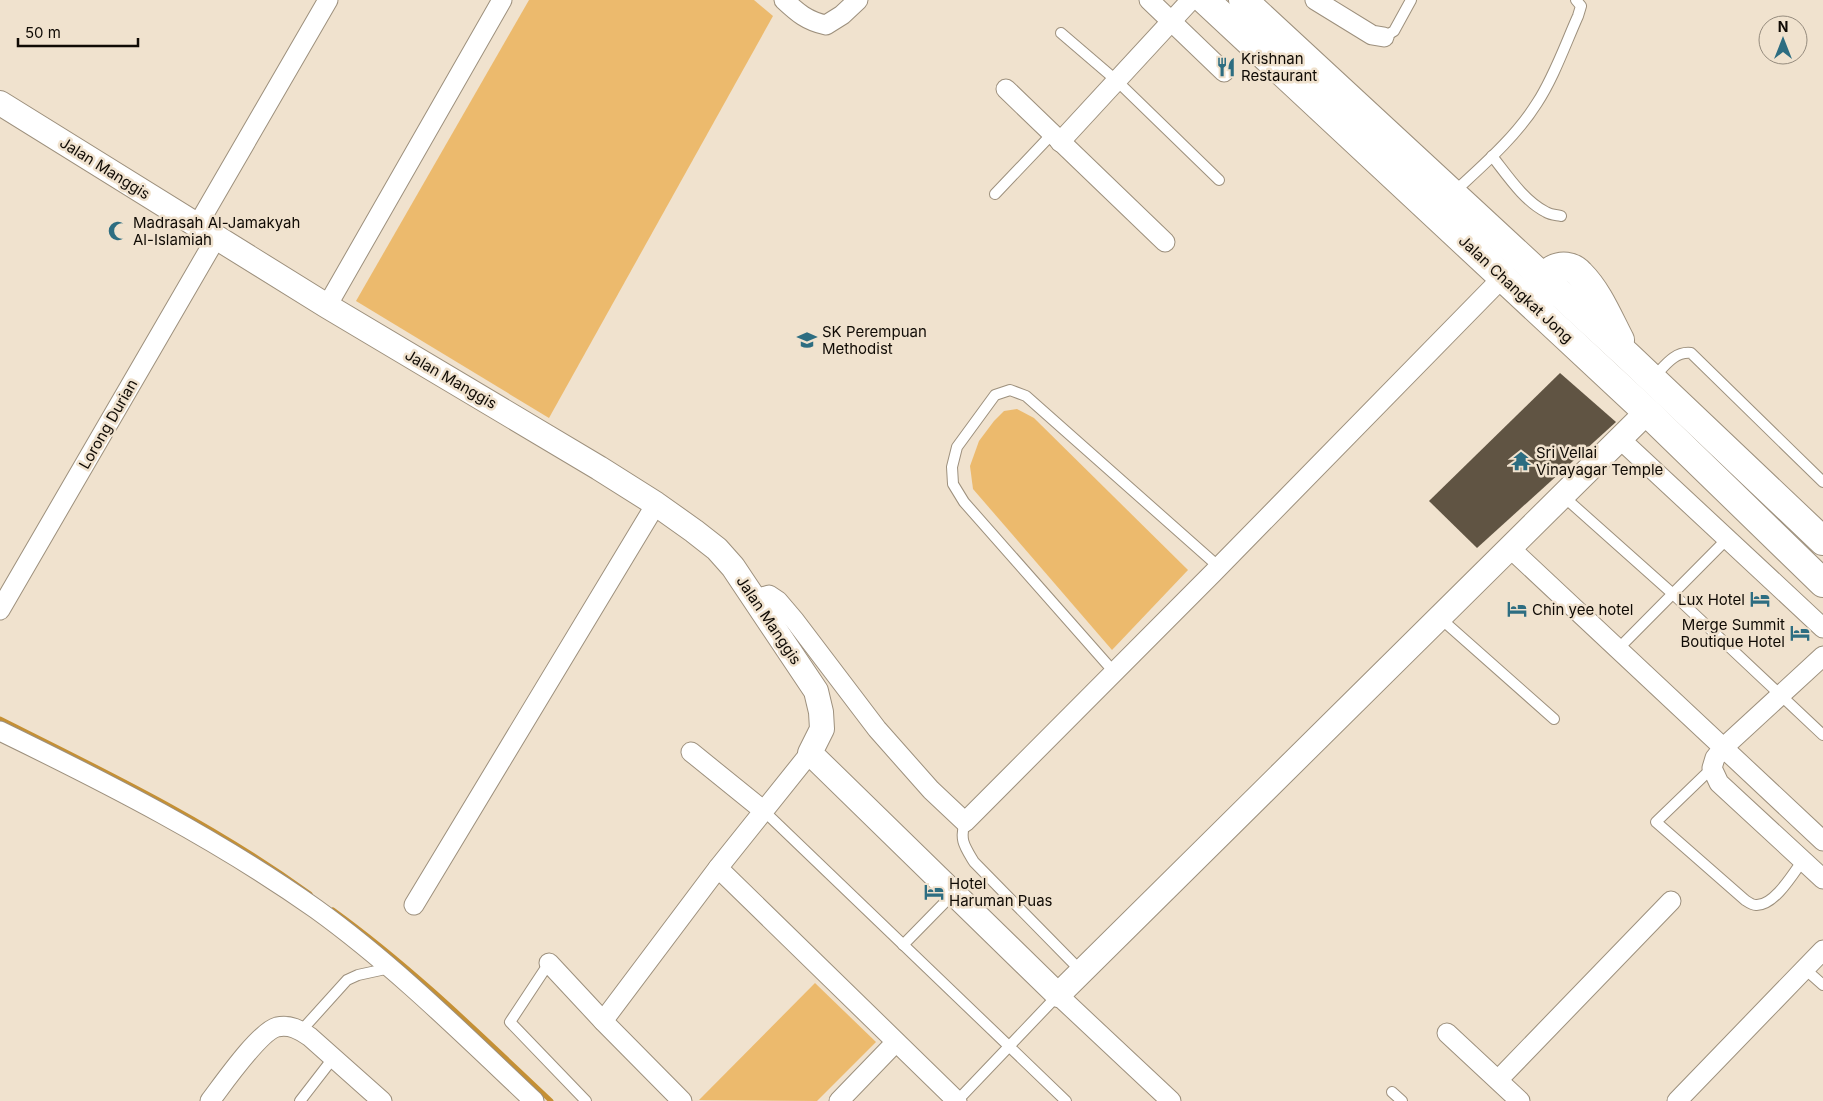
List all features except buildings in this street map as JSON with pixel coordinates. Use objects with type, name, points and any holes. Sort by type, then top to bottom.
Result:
[{"type":"highway","name":"Jalan Changkat Jong","points":[[1205,0],[1648,412],[1815,575]]},
{"type":"highway","name":"Jalan Changkat Jong","points":[[1245,1],[1543,279]]},
{"type":"highway","points":[[1569,338],[1545,301],[1542,292],[1543,279],[1549,271],[1558,266],[1568,267],[1578,272],[1596,295],[1629,357],[1823,541]]},
{"type":"highway","points":[[1783,504],[1811,549],[1815,575]]},
{"type":"street","name":"Lorong Durian","points":[[0,610],[207,232],[328,0]]},
{"type":"street","points":[[327,306],[502,0]]},
{"type":"street","points":[[784,0],[807,19],[826,25],[842,15],[858,0]]},
{"type":"street","points":[[1149,0],[1224,72]]},
{"type":"street","points":[[1056,138],[1116,81],[1190,0]]},
{"type":"street","points":[[1315,0],[1372,35],[1384,37]]},
{"type":"street","points":[[1006,89],[1165,242]]},
{"type":"street","name":"Jalan Manggis","points":[[0,103],[327,306],[515,416],[656,504],[717,549],[733,567],[756,599],[816,691],[821,712],[822,729],[810,753]]},
{"type":"street","points":[[756,599],[769,595],[778,601],[877,729],[931,790],[965,822],[1503,277]]},
{"type":"street","points":[[1058,994],[1648,412]]},
{"type":"street","points":[[1620,439],[1823,628]]},
{"type":"street","points":[[414,905],[656,504]]},
{"type":"street","points":[[1510,548],[1823,841]]},
{"type":"street","points":[[1823,656],[1723,748],[1715,758],[1712,768],[1719,784],[1823,879]]},
{"type":"street","points":[[0,731],[82,771],[211,841],[273,880],[316,910],[419,992],[534,1101]]},
{"type":"street","points":[[691,752],[764,811]]},
{"type":"street","points":[[603,1021],[718,868],[810,753],[954,894],[1171,1101]]},
{"type":"street","points":[[718,868],[957,1101]]},
{"type":"street","points":[[1498,1080],[1671,901]]},
{"type":"street","points":[[1677,1101],[1823,950]]},
{"type":"street","points":[[549,963],[682,1101]]},
{"type":"street","points":[[210,1101],[260,1038],[276,1027],[289,1026],[301,1031],[334,1057],[382,1101]]},
{"type":"street","points":[[1447,1033],[1520,1101]]},
{"type":"street","points":[[839,1101],[896,1042]]},
{"type":"lane","points":[[1384,37],[1394,31],[1411,0]]},
{"type":"lane","points":[[1452,194],[1522,124],[1537,103],[1578,16],[1581,6],[1576,0]]},
{"type":"lane","points":[[1061,33],[1116,81],[1219,180]]},
{"type":"lane","points":[[995,194],[1056,138]]},
{"type":"lane","points":[[1492,156],[1515,185],[1531,201],[1547,213],[1562,216]]},
{"type":"lane","points":[[1652,379],[1677,355],[1684,352],[1691,353],[1823,482]]},
{"type":"lane","points":[[1114,672],[964,502],[953,484],[952,467],[956,447],[995,394],[1010,390],[1026,396],[1218,567]]},
{"type":"lane","points":[[1563,496],[1673,594],[1823,735]]},
{"type":"lane","points":[[1618,649],[1727,539]]},
{"type":"lane","points":[[1440,618],[1554,719]]},
{"type":"lane","points":[[1712,768],[1656,822],[1745,900],[1754,905],[1763,904],[1774,898],[1803,860]]},
{"type":"lane","points":[[764,811],[1066,1101]]},
{"type":"lane","points":[[965,822],[961,833],[964,847],[974,862],[1081,972]]},
{"type":"lane","points":[[903,945],[954,894]]},
{"type":"lane","points":[[549,963],[510,1022],[586,1101]]},
{"type":"lane","points":[[301,1031],[347,980],[358,975],[390,968]]},
{"type":"lane","points":[[1805,968],[1823,984]]},
{"type":"lane","points":[[957,1101],[1058,994]]},
{"type":"lane","points":[[300,1101],[334,1057]]},
{"type":"lane","points":[[1392,1092],[1402,1101]]},
{"type":"shaded area","points":[[529,0],[754,0],[773,16],[549,418],[356,301]]},
{"type":"shaded area","points":[[1017,409],[1034,418],[1188,570],[1112,650],[973,489],[970,466],[979,441],[1004,411]]},
{"type":"shaded area","points":[[815,983],[876,1042],[817,1101],[699,1100]]},
{"type":"waterway","points":[[0,719],[159,800],[235,844],[310,894]]},
{"type":"waterway","points":[[333,910],[418,978],[551,1101]]},
{"type":"place","name":"Krishnan Restaurant","points":[[1226,67]]},
{"type":"place","name":"Madrasah Al-Jamakyah Al-Islamiah","points":[[118,231]]},
{"type":"place","name":"SK Perempuan Methodist","points":[[807,340]]},
{"type":"place","name":"Sri Vellai Vinayagar Temple","points":[[1521,461]]},
{"type":"place","name":"Lux Hotel","points":[[1760,599]]},
{"type":"place","name":"Chin yee hotel","points":[[1517,609]]},
{"type":"place","name":"Merge Summit Boutique Hotel","points":[[1800,633]]},
{"type":"place","name":"Hotel Haruman Puas","points":[[934,892]]}]
